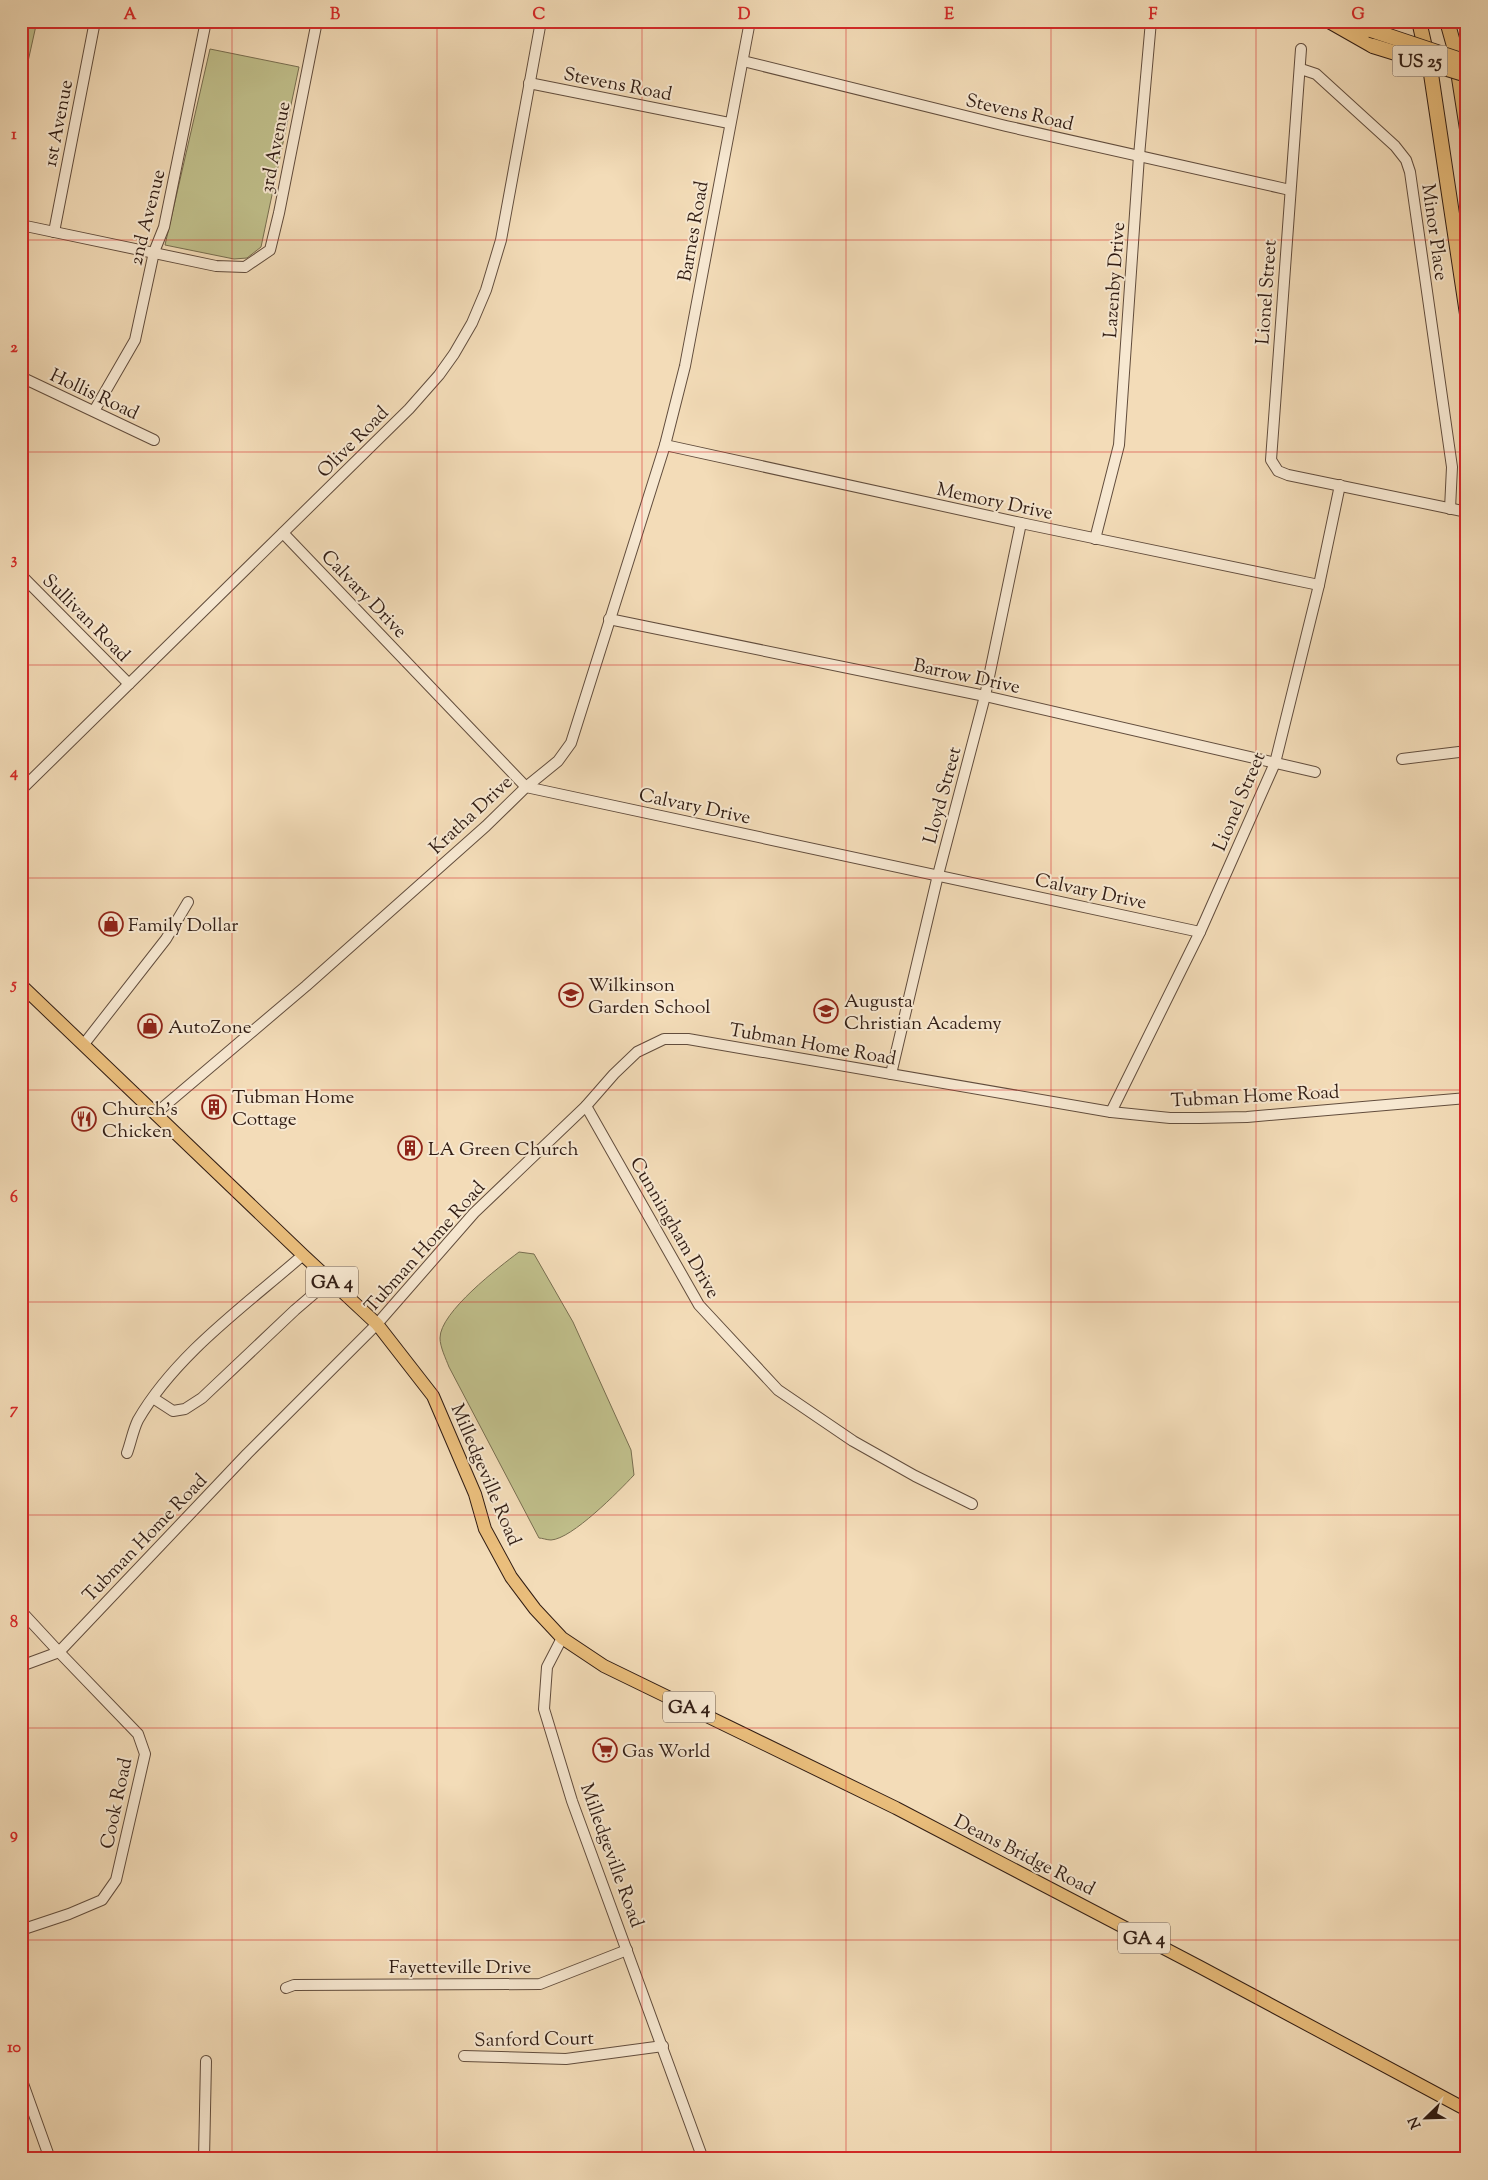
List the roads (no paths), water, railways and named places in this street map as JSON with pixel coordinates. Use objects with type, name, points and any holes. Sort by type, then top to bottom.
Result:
[{"type":"highway","name":"US 25","points":[[1329,21],[1373,46],[1467,76]]},
{"type":"highway","points":[[1354,21],[1371,30],[1467,62]]},
{"type":"highway","points":[[1419,21],[1430,74],[1467,314]]},
{"type":"highway","points":[[1448,21],[1454,46],[1467,129]]},
{"type":"main road","name":"Milledgeville Road","points":[[21,985],[377,1324],[434,1396],[475,1494],[485,1528],[512,1577],[535,1609],[562,1638]]},
{"type":"main road","name":"Deans Bridge Road","points":[[562,1638],[604,1666],[896,1808],[1200,1967],[1467,2110]]},
{"type":"street","name":"1st Avenue","points":[[54,232],[95,21]]},
{"type":"street","name":"2nd Avenue","points":[[94,411],[136,340],[154,252],[164,227],[206,21]]},
{"type":"street","name":"3rd Avenue","points":[[154,252],[216,266],[245,267],[270,250],[279,213],[316,21]]},
{"type":"street","name":"Olive Road","points":[[21,790],[283,533],[439,375],[472,323],[486,290],[501,240],[541,21]]},
{"type":"street","name":"Barnes Road","points":[[665,446],[685,366],[729,123],[750,21]]},
{"type":"street","name":"Lazenby Drive","points":[[1095,539],[1119,444],[1139,156],[1151,21]]},
{"type":"street","name":"Lionel Street","points":[[1301,49],[1301,70],[1290,190],[1271,460],[1275,468],[1282,473],[1467,512]]},
{"type":"street","name":"Stevens Road","points":[[743,61],[1006,126],[1290,190]]},
{"type":"street","name":"Minor Place","points":[[1301,70],[1316,74],[1395,146],[1406,160],[1410,172],[1452,467],[1450,509]]},
{"type":"street","name":"Stevens Road","points":[[530,84],[729,123]]},
{"type":"street","points":[[21,225],[154,252]]},
{"type":"street","name":"Hollis Road","points":[[21,377],[154,440]]},
{"type":"street","name":"Memory Drive","points":[[665,446],[1095,539],[1319,585]]},
{"type":"street","name":"Kratha Drive","points":[[155,1114],[313,979],[486,826],[526,786],[558,761],[570,743],[665,446]]},
{"type":"street","name":"Lionel Street","points":[[1112,1112],[1200,932],[1275,763],[1319,585],[1340,485]]},
{"type":"street","name":"Lloyd Street","points":[[891,1074],[938,875],[985,696],[1021,523]]},
{"type":"street","name":"Calvary Drive","points":[[283,533],[526,786],[1200,932]]},
{"type":"street","name":"Sullivan Road","points":[[21,575],[129,684]]},
{"type":"street","name":"Barrow Drive","points":[[609,620],[985,696],[1315,772]]},
{"type":"street","points":[[1402,759],[1467,751]]},
{"type":"street","points":[[84,1044],[166,939],[188,902]]},
{"type":"street","name":"Tubman Home Road","points":[[21,1666],[59,1652],[248,1454],[377,1324],[474,1213],[586,1106],[614,1074],[637,1052],[664,1039],[688,1039],[1112,1112],[1170,1118],[1257,1116],[1467,1098]]},
{"type":"street","name":"Cunningham Drive","points":[[586,1106],[699,1305],[778,1390],[852,1441],[915,1476],[972,1504]]},
{"type":"street","points":[[127,1453],[137,1422],[172,1372],[207,1338],[303,1255]]},
{"type":"street","points":[[153,1398],[173,1411],[185,1409],[330,1280]]},
{"type":"street","name":"Cook Road","points":[[21,1611],[138,1734],[145,1754],[116,1880],[102,1900],[69,1914],[21,1930]]},
{"type":"street","name":"Milledgeville Road","points":[[562,1638],[547,1667],[544,1709],[572,1802],[628,1950],[703,2159]]},
{"type":"street","name":"Fayetteville Drive","points":[[286,1988],[294,1985],[540,1984],[628,1950]]},
{"type":"street","name":"Sanford Court","points":[[464,2056],[566,2059],[663,2046]]},
{"type":"street","points":[[204,2159],[206,2061]]},
{"type":"street","points":[[21,2078],[50,2159]]},
{"type":"place","name":"Family Dollar","points":[[111,924]]},
{"type":"place","name":"Wilkinson Garden School","points":[[571,995]]},
{"type":"place","name":"Augusta Christian Academy","points":[[826,1011]]},
{"type":"place","name":"AutoZone","points":[[150,1026]]},
{"type":"place","name":"Tubman Home Cottage","points":[[214,1107]]},
{"type":"place","name":"Church's Chicken","points":[[84,1119]]},
{"type":"place","name":"LA Green Church","points":[[410,1148]]},
{"type":"place","name":"Gas World","points":[[605,1750]]}]
